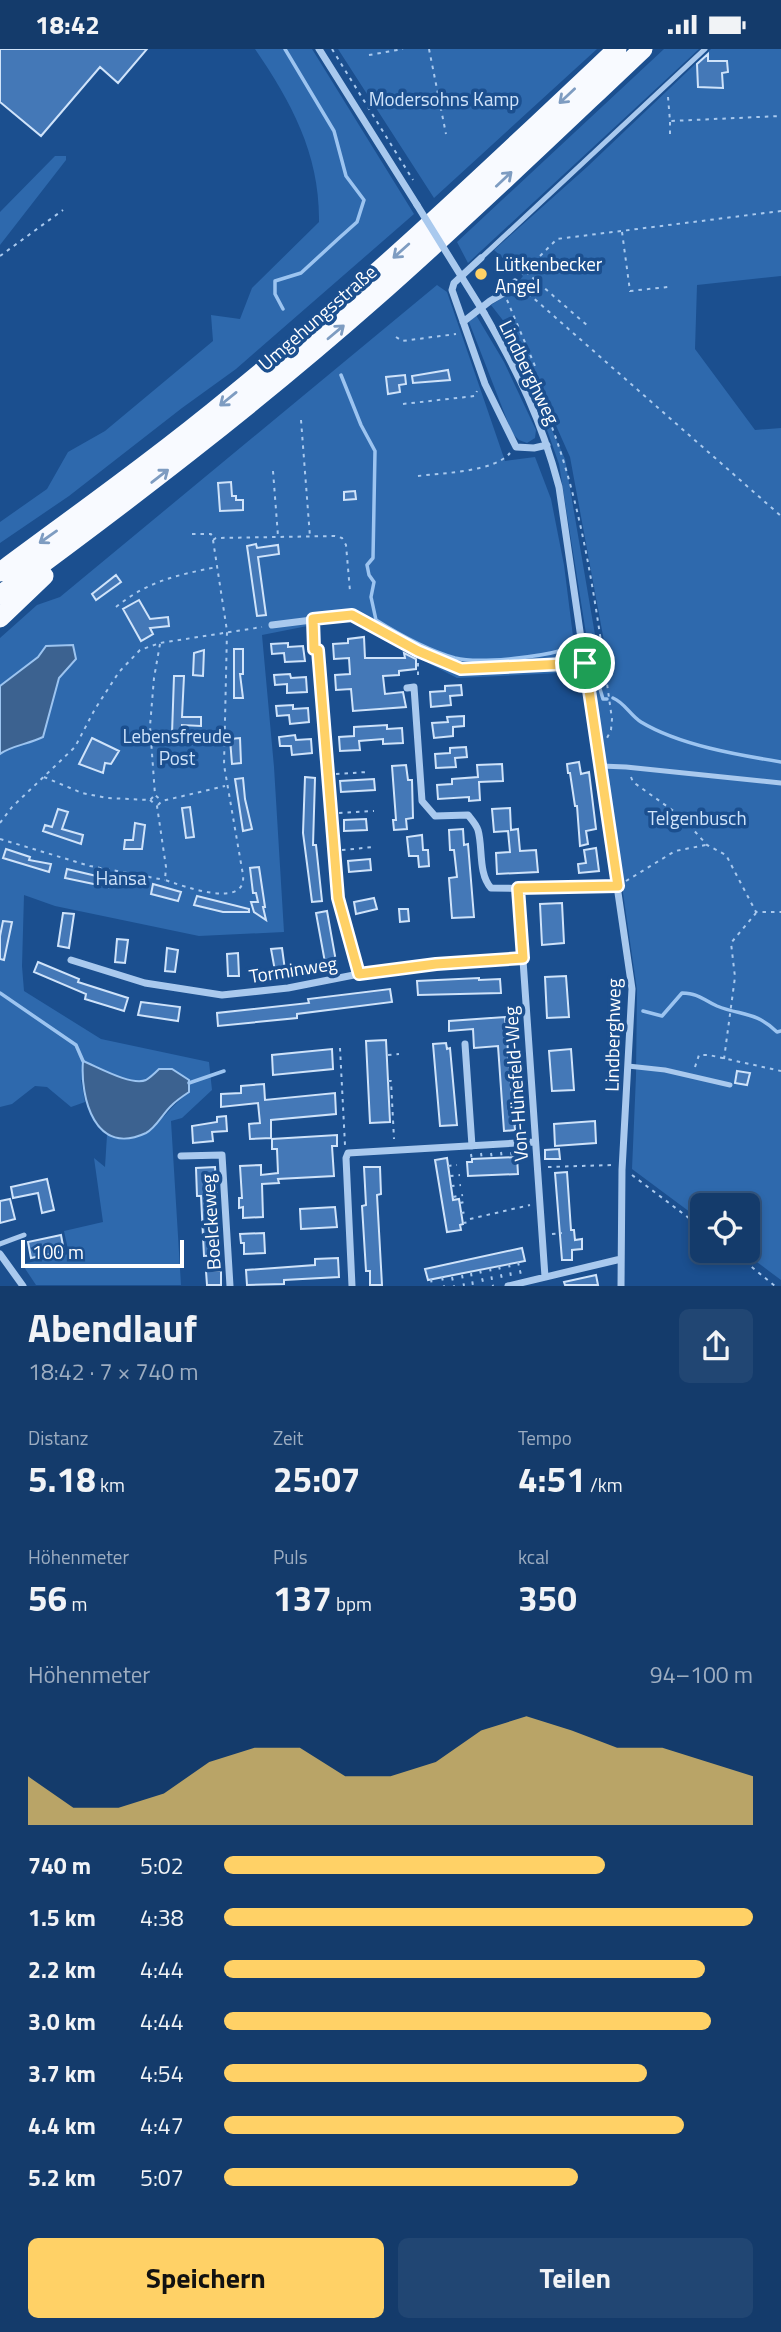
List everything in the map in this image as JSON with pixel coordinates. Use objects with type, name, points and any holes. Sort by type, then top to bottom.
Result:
[{"type":"highway","name":"Umgehungsstraße","points":[[0,572],[233,396],[431,223],[617,49]]},
{"type":"highway","name":"Umgehungsstraße","points":[[0,595],[106,518],[245,409],[375,299],[643,49]]},
{"type":"highway","points":[[0,618],[106,518]]},
{"type":"highway","points":[[0,566],[19,558]]},
{"type":"street","name":"Lindberghweg","points":[[319,49],[484,313],[532,404],[547,445],[566,523],[632,989],[622,1167],[621,1286]]},
{"type":"street","points":[[481,258],[454,283],[452,290],[485,384],[516,447]]},
{"type":"street","name":"Lindberghweg","points":[[463,322],[515,282]]},
{"type":"street","name":"Lindberghweg","points":[[516,447],[534,448],[547,445]]},
{"type":"street","points":[[272,625],[352,615],[418,651],[461,669],[585,663]]},
{"type":"street","points":[[318,650],[338,898],[359,974]]},
{"type":"street","points":[[410,688],[422,801],[435,816],[468,815],[477,827],[487,884],[497,890],[546,889]]},
{"type":"street","name":"Von-Hünefeld-Weg","points":[[518,888],[545,1277]]},
{"type":"street","name":"Torminweg","points":[[71,960],[145,983],[222,995],[288,988],[359,974],[436,964],[523,958]]},
{"type":"street","points":[[465,1044],[472,1146]]},
{"type":"street","points":[[352,1286],[346,1172],[348,1153],[535,1142]]},
{"type":"street","name":"Boelckeweg","points":[[181,1156],[222,1155],[230,1286]]},
{"type":"street","points":[[0,1254],[23,1286]]},
{"type":"street","points":[[508,1285],[621,1259]]},
{"type":"lane","points":[[481,258],[705,49]]},
{"type":"lane","points":[[601,766],[781,783]]},
{"type":"lane","points":[[628,1066],[730,1084]]},
{"type":"lane","points":[[0,1244],[24,1235]]},
{"type":"path","points":[[369,55],[403,49]]},
{"type":"path","points":[[429,49],[446,134]]},
{"type":"path","points":[[667,85],[670,135]]},
{"type":"path","points":[[670,121],[781,116]]},
{"type":"path","points":[[0,256],[63,210]]},
{"type":"path","points":[[489,250],[520,277],[557,239],[781,211]]},
{"type":"path","points":[[622,231],[630,291],[668,287]]},
{"type":"path","points":[[525,271],[589,327]]},
{"type":"path","points":[[515,282],[781,516]]},
{"type":"path","points":[[503,293],[534,366],[530,376]]},
{"type":"path","points":[[396,337],[402,341],[452,334],[460,337]]},
{"type":"path","points":[[403,404],[475,396],[478,394],[475,386]]},
{"type":"path","points":[[301,420],[310,537]]},
{"type":"path","points":[[557,442],[596,598],[612,719],[611,730],[605,741]]},
{"type":"path","points":[[418,476],[492,465],[506,458],[516,447]]},
{"type":"path","points":[[273,471],[278,536]]},
{"type":"path","points":[[0,839],[90,866],[221,894],[240,890],[244,882],[226,785],[222,744],[227,631],[211,534],[192,534]]},
{"type":"path","points":[[213,540],[278,536],[342,538],[346,545],[350,591]]},
{"type":"path","points":[[116,607],[144,587],[217,566]]},
{"type":"path","points":[[313,619],[314,649],[318,650]]},
{"type":"path","points":[[0,823],[12,807],[75,747],[119,672],[140,650],[160,643],[272,625]]},
{"type":"path","points":[[160,643],[150,726],[155,795],[162,801]]},
{"type":"path","points":[[410,688],[418,681],[418,651]]},
{"type":"path","points":[[626,767],[633,782],[682,817],[707,845],[726,855],[756,912]]},
{"type":"path","points":[[328,775],[367,772]]},
{"type":"path","points":[[43,777],[94,795],[150,800],[157,806],[166,867],[165,880]]},
{"type":"path","points":[[157,806],[162,801],[226,785]]},
{"type":"path","points":[[150,800],[155,795]]},
{"type":"path","points":[[331,813],[373,811]]},
{"type":"path","points":[[546,889],[618,886],[675,851],[707,845]]},
{"type":"path","points":[[334,851],[374,847]]},
{"type":"path","points":[[756,912],[781,912]]},
{"type":"path","points":[[724,1059],[734,977],[731,943],[756,912]]},
{"type":"path","points":[[340,1048],[343,1141],[348,1153]]},
{"type":"path","points":[[388,1055],[399,1054]]},
{"type":"path","points":[[692,1076],[699,1055],[781,1071]]},
{"type":"path","points":[[510,1058],[529,1057]]},
{"type":"path","points":[[510,1069],[530,1067]]},
{"type":"path","points":[[511,1080],[530,1079]]},
{"type":"path","points":[[388,1081],[391,1081],[394,1150]]},
{"type":"path","points":[[512,1091],[531,1090]]},
{"type":"path","points":[[513,1102],[532,1101]]},
{"type":"path","points":[[513,1113],[533,1112]]},
{"type":"path","points":[[514,1125],[534,1124]]},
{"type":"path","points":[[448,1166],[457,1164]]},
{"type":"path","points":[[537,1168],[622,1167],[690,1219]]},
{"type":"path","points":[[450,1176],[460,1175]]},
{"type":"path","points":[[451,1186],[461,1185]]},
{"type":"path","points":[[453,1197],[463,1195]]},
{"type":"path","points":[[460,1203],[465,1202]]},
{"type":"path","points":[[463,1223],[539,1203]]},
{"type":"path","points":[[461,1213],[467,1212]]},
{"type":"path","points":[[518,1262],[523,1282]]},
{"type":"path","points":[[747,1263],[775,1286]]},
{"type":"path","points":[[508,1285],[509,1264]]},
{"type":"path","points":[[499,1266],[508,1285]]},
{"type":"path","points":[[490,1268],[493,1286]]},
{"type":"path","points":[[480,1271],[484,1286]]},
{"type":"path","points":[[471,1273],[473,1286]]},
{"type":"path","points":[[461,1275],[464,1286]]},
{"type":"path","points":[[442,1277],[444,1286]]},
{"type":"path","points":[[452,1277],[454,1286]]},
{"type":"path","points":[[431,1279],[432,1286]]},
{"type":"green space","points":[[255,49],[312,49],[414,214],[236,369],[69,496],[0,543],[0,522],[47,489],[68,452],[105,431],[213,341],[211,315],[240,319],[252,288],[319,222],[315,174],[309,152],[281,89]]},
{"type":"green space","name":"Modersohns Kamp","points":[[338,49],[597,49],[434,198]]},
{"type":"green space","points":[[664,49],[699,49],[468,263],[457,242]]},
{"type":"green space","name":"Telgenbusch","points":[[711,49],[781,49],[781,276],[697,285],[695,349],[755,430],[781,428],[781,1280],[758,1263],[760,1193],[690,1193],[690,1212],[632,1169],[637,990],[592,678],[594,674],[600,673],[611,679],[570,457],[534,376],[505,323],[491,305],[510,293],[523,276],[494,250],[587,167]]},
{"type":"green space","points":[[55,156],[66,156],[66,160],[0,245],[0,212]]},
{"type":"green space","points":[[437,285],[447,292],[505,461],[535,457],[551,499],[564,565],[575,652],[570,659],[481,666],[460,664],[413,646],[358,616],[262,635],[274,767],[284,932],[199,936],[55,906],[24,895],[24,991],[101,1039],[209,1062],[212,1090],[182,1118],[171,1121],[181,1285],[36,1285],[22,1264],[69,1254],[64,1231],[103,1222],[94,1158],[105,1167],[107,1135],[123,1137],[145,1132],[189,1092],[149,1079],[139,1082],[123,1078],[81,1080],[85,1102],[71,1107],[47,1087],[35,1086],[12,1104],[0,1107],[0,754],[7,748],[42,737],[59,678],[46,646],[38,657],[0,686],[0,638],[37,605],[60,597]]},
{"type":"green space","points":[[476,315],[504,362],[536,430],[535,438],[527,443],[512,433],[469,322]]},
{"type":"green space","points":[[498,328],[502,330],[529,379],[565,459],[600,664],[591,665],[559,464],[546,427]]},
{"type":"green space","points":[[428,663],[458,671],[576,668],[580,672],[457,678]]},
{"type":"shaded area","points":[[73,645],[76,659],[59,678],[43,737],[0,754],[0,686],[38,657],[46,646]]},
{"type":"shaded area","points":[[83,1061],[123,1078],[140,1081],[146,1080],[159,1069],[172,1069],[189,1080],[189,1092],[172,1105],[146,1133],[129,1138],[114,1137],[103,1131],[88,1106],[84,1091]]},
{"type":"building","points":[[0,49],[147,49],[118,83],[100,67],[41,136],[0,102]]},
{"type":"building","points":[[708,54],[708,61],[727,61],[728,72],[722,73],[723,88],[698,87],[697,64]]},
{"type":"building","points":[[448,370],[450,380],[413,383],[412,376]]},
{"type":"building","points":[[405,375],[406,384],[399,385],[400,392],[388,394],[386,377]]},
{"type":"building","points":[[231,482],[232,496],[236,496],[236,500],[243,500],[243,510],[220,511],[218,483]]},
{"type":"building","points":[[355,491],[356,499],[344,500],[344,492]]},
{"type":"building","points":[[256,544],[257,548],[278,545],[279,554],[258,557],[266,615],[257,616],[247,546]]},
{"type":"building","points":[[116,575],[121,582],[96,600],[92,594]]},
{"type":"building","points":[[139,600],[150,619],[168,617],[169,626],[150,628],[153,634],[141,641],[123,609]]},
{"type":"building","points":[[364,637],[365,658],[405,658],[404,653],[416,659],[416,669],[399,671],[399,675],[383,676],[385,694],[403,692],[406,707],[353,711],[351,689],[336,690],[335,675],[350,674],[349,658],[334,659],[333,644],[348,643],[348,639]]},
{"type":"building","points":[[288,643],[288,647],[303,646],[305,661],[285,662],[284,653],[272,654],[271,644]]},
{"type":"building","points":[[234,649],[243,649],[243,674],[240,674],[243,698],[234,698]]},
{"type":"building","points":[[204,650],[203,676],[193,675],[194,653]]},
{"type":"building","points":[[290,674],[291,678],[306,677],[307,692],[287,693],[287,684],[275,685],[274,675]]},
{"type":"building","points":[[174,676],[184,676],[182,717],[201,717],[201,726],[182,725],[182,734],[172,734]]},
{"type":"building","points":[[461,685],[462,695],[450,696],[451,705],[431,707],[430,692],[445,691],[445,686]]},
{"type":"building","points":[[293,705],[293,709],[308,708],[309,722],[290,724],[289,715],[277,716],[276,706]]},
{"type":"building","points":[[464,716],[464,726],[453,727],[453,736],[434,738],[432,723],[448,722],[447,717]]},
{"type":"building","points":[[387,725],[387,729],[402,728],[403,743],[383,744],[383,739],[359,741],[360,750],[340,751],[339,737],[354,736],[354,727]]},
{"type":"building","points":[[295,735],[296,740],[311,739],[312,753],[292,755],[291,746],[280,746],[279,737]]},
{"type":"building","points":[[92,738],[119,751],[111,764],[105,763],[103,773],[79,764]]},
{"type":"building","points":[[240,738],[241,763],[232,764],[230,739]]},
{"type":"building","points":[[466,747],[467,757],[455,758],[456,767],[436,768],[435,754],[450,753],[450,748]]},
{"type":"building","points":[[579,762],[581,774],[589,772],[596,829],[586,831],[588,844],[580,846],[577,806],[567,764]]},
{"type":"building","points":[[502,764],[503,781],[479,782],[480,800],[469,801],[469,797],[438,799],[437,785],[452,784],[452,779],[478,777],[477,765]]},
{"type":"building","points":[[406,765],[408,780],[412,780],[413,818],[406,819],[407,829],[394,830],[393,820],[396,820],[392,766]]},
{"type":"building","points":[[305,777],[315,778],[313,845],[316,845],[322,901],[312,902],[303,833]]},
{"type":"building","points":[[243,778],[252,829],[243,831],[235,779]]},
{"type":"building","points":[[374,779],[375,790],[341,792],[340,781]]},
{"type":"building","points":[[190,807],[194,837],[186,838],[182,808]]},
{"type":"building","points":[[510,808],[511,830],[518,829],[520,851],[536,850],[538,872],[497,874],[496,853],[510,852],[508,831],[494,832],[492,809]]},
{"type":"building","points":[[58,809],[68,812],[62,829],[83,835],[81,844],[43,831],[45,825],[52,827]]},
{"type":"building","points":[[366,819],[367,830],[344,831],[344,820]]},
{"type":"building","points":[[135,823],[145,825],[142,849],[124,849],[125,840],[133,840]]},
{"type":"building","points":[[463,829],[464,845],[468,844],[474,917],[452,918],[449,878],[457,877],[454,850],[450,850],[449,830]]},
{"type":"building","points":[[422,835],[423,850],[428,850],[429,866],[419,867],[418,856],[409,856],[407,837]]},
{"type":"building","points":[[596,848],[599,871],[579,873],[578,864],[586,863],[584,850]]},
{"type":"building","points":[[6,849],[30,857],[29,860],[51,864],[49,872],[3,858]]},
{"type":"building","points":[[370,859],[371,870],[349,872],[348,861]]},
{"type":"building","points":[[259,867],[266,920],[254,912],[251,902],[258,902],[256,893],[253,893],[250,868]]},
{"type":"building","points":[[67,869],[105,878],[109,880],[108,887],[65,878]]},
{"type":"building","points":[[153,884],[181,892],[178,901],[151,894]]},
{"type":"building","points":[[197,896],[249,909],[249,912],[223,912],[194,905]]},
{"type":"building","points":[[374,898],[377,909],[356,914],[354,902]]},
{"type":"building","points":[[562,903],[564,943],[542,945],[540,904]]},
{"type":"building","points":[[399,909],[408,909],[409,921],[400,922]]},
{"type":"building","points":[[327,911],[337,967],[326,968],[316,913]]},
{"type":"building","points":[[63,913],[74,914],[69,948],[58,946]]},
{"type":"building","points":[[3,921],[12,922],[4,960],[0,959]]},
{"type":"building","points":[[117,939],[128,940],[125,963],[115,962]]},
{"type":"building","points":[[167,948],[178,950],[175,972],[165,971]]},
{"type":"building","points":[[282,948],[285,970],[275,971],[271,949]]},
{"type":"building","points":[[238,953],[239,976],[228,976],[227,954]]},
{"type":"building","points":[[38,962],[79,979],[78,982],[128,998],[124,1011],[85,999],[86,994],[34,972]]},
{"type":"building","points":[[566,976],[569,1017],[547,1018],[545,977]]},
{"type":"building","points":[[500,979],[501,993],[418,995],[417,981]]},
{"type":"building","points":[[390,989],[392,1002],[297,1014],[297,1018],[218,1026],[217,1013],[309,1003],[308,999]]},
{"type":"building","points":[[141,1002],[180,1007],[178,1021],[138,1015]]},
{"type":"building","points":[[505,1017],[515,1130],[504,1131],[498,1046],[474,1048],[473,1029],[449,1031],[449,1021]]},
{"type":"building","points":[[386,1040],[390,1122],[370,1123],[366,1041]]},
{"type":"building","points":[[446,1043],[447,1049],[450,1048],[457,1125],[440,1126],[433,1044]]},
{"type":"building","points":[[332,1049],[333,1069],[273,1075],[272,1055]]},
{"type":"building","points":[[571,1049],[574,1090],[552,1091],[549,1051]]},
{"type":"building","points":[[737,1071],[750,1073],[747,1085],[735,1083]]},
{"type":"building","points":[[264,1084],[265,1100],[335,1093],[336,1114],[271,1120],[271,1138],[250,1139],[249,1124],[260,1123],[258,1103],[221,1107],[221,1094],[241,1093],[241,1086]]},
{"type":"building","points":[[226,1116],[227,1131],[212,1132],[213,1141],[193,1143],[192,1126],[217,1122],[217,1117]]},
{"type":"building","points":[[595,1121],[596,1143],[555,1146],[554,1124]]},
{"type":"building","points":[[337,1135],[337,1146],[332,1146],[334,1176],[278,1179],[279,1183],[262,1184],[263,1217],[243,1218],[243,1207],[239,1208],[239,1198],[242,1198],[240,1166],[261,1165],[261,1175],[278,1173],[277,1149],[272,1149],[272,1139]]},
{"type":"building","points":[[559,1149],[560,1159],[545,1159],[545,1150]]},
{"type":"building","points":[[517,1157],[518,1174],[468,1176],[467,1162],[472,1162],[472,1159]]},
{"type":"building","points":[[447,1158],[453,1200],[459,1199],[463,1224],[460,1225],[461,1230],[447,1232],[435,1160]]},
{"type":"building","points":[[215,1167],[220,1255],[204,1256],[201,1196],[197,1196],[196,1168]]},
{"type":"building","points":[[364,1167],[380,1167],[381,1194],[377,1195],[382,1285],[370,1285],[370,1271],[366,1271],[362,1206],[366,1205]]},
{"type":"building","points":[[567,1172],[571,1230],[574,1230],[575,1240],[582,1239],[582,1249],[572,1250],[572,1260],[562,1260],[555,1173]]},
{"type":"building","points":[[47,1179],[54,1210],[42,1213],[38,1193],[13,1198],[11,1187]]},
{"type":"building","points":[[10,1199],[15,1219],[0,1223],[0,1201]]},
{"type":"building","points":[[335,1207],[337,1227],[301,1229],[300,1209]]},
{"type":"building","points":[[264,1233],[265,1253],[244,1254],[244,1243],[241,1243],[240,1234]]},
{"type":"building","points":[[61,1235],[64,1251],[31,1258],[28,1242]]},
{"type":"building","points":[[522,1248],[525,1261],[428,1280],[425,1269]]},
{"type":"building","points":[[338,1258],[339,1277],[284,1280],[284,1284],[247,1285],[246,1270],[315,1265],[315,1259]]},
{"type":"building","points":[[206,1271],[221,1271],[221,1285],[207,1285]]},
{"type":"building","points":[[596,1275],[598,1285],[565,1285],[564,1282]]},
{"type":"waterway","points":[[283,309],[275,294],[275,281],[301,273],[357,222],[364,200],[346,176],[334,131],[285,49]]},
{"type":"waterway","points":[[341,375],[361,425],[375,451],[373,558],[367,565],[374,582],[371,597],[376,620],[434,651],[466,660],[525,657],[563,650],[570,653]]},
{"type":"waterway","points":[[597,679],[603,699],[607,699]]},
{"type":"waterway","points":[[613,698],[641,722],[673,737],[728,752],[781,762]]},
{"type":"waterway","points":[[0,993],[76,1045],[83,1061]]},
{"type":"waterway","points":[[643,1011],[662,1016],[682,993],[755,1017],[777,1032],[781,1031]]},
{"type":"waterway","points":[[189,1083],[224,1071]]},
{"type":"place","name":"Lütkenbecker Angel","points":[[481,274]]},
{"type":"route","points":[[352,615],[418,651],[461,669],[585,663],[618,886],[518,888],[523,958],[436,964],[359,974],[338,898],[318,650],[314,649],[313,619],[352,615]]},
{"type":"park label","name":"Lebensfreude Post","points":[[177,746]]},
{"type":"park label","name":"Hansa","points":[[121,877]]}]
